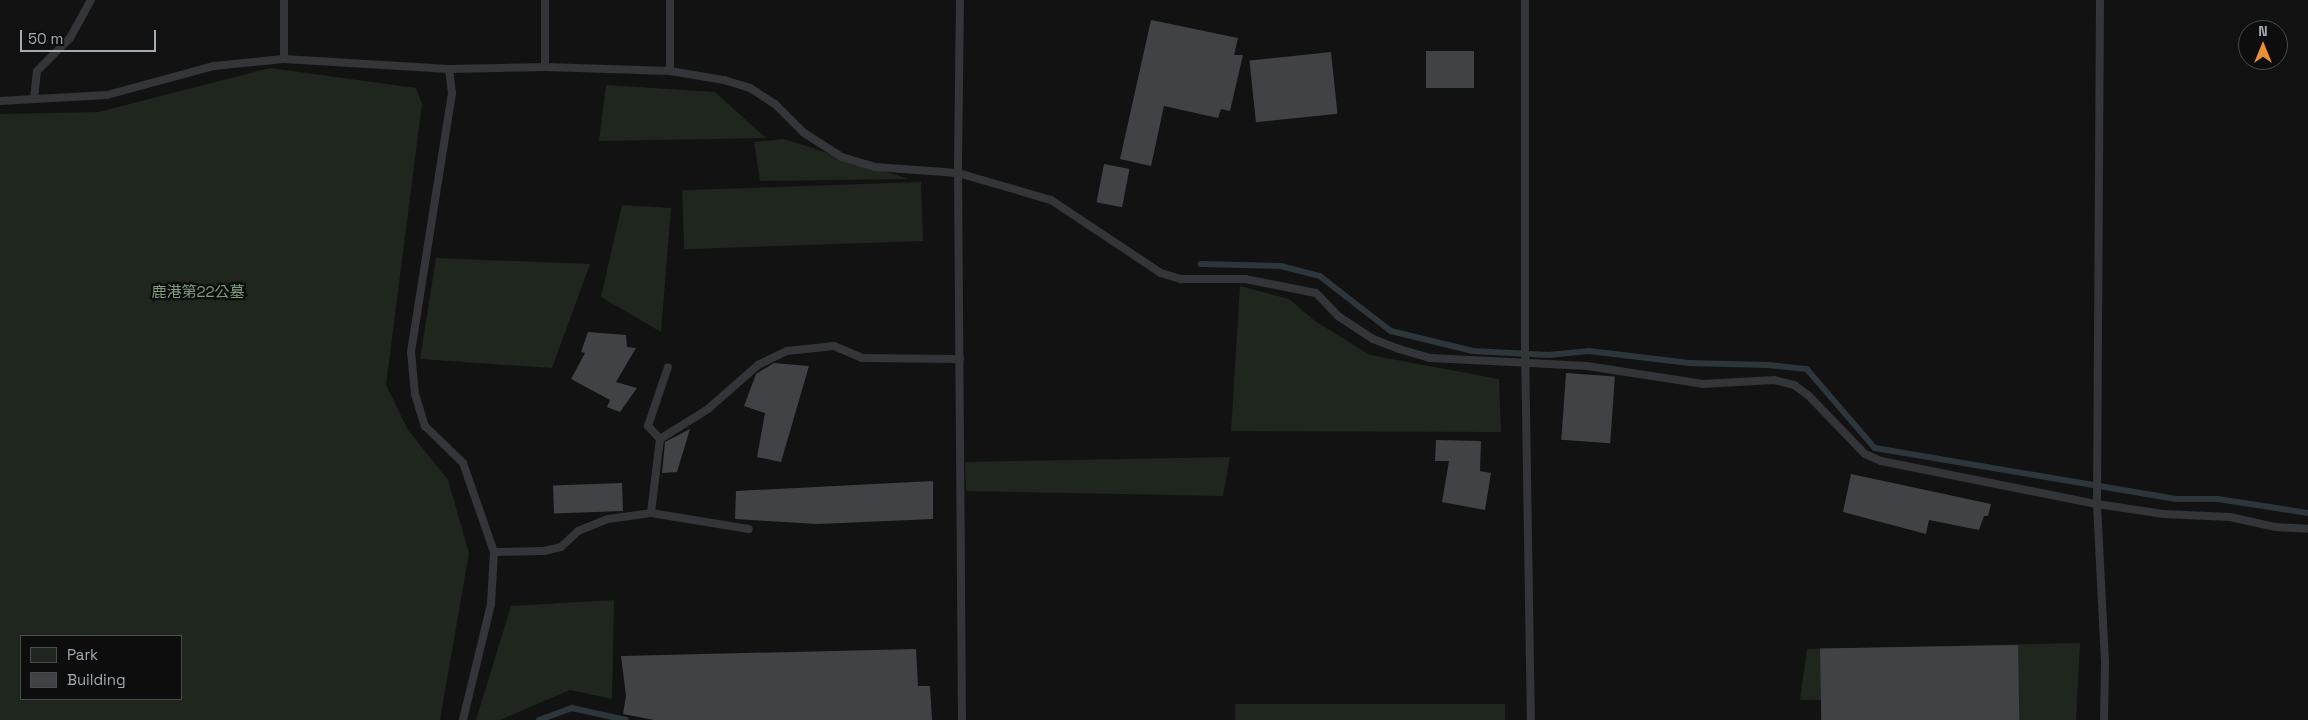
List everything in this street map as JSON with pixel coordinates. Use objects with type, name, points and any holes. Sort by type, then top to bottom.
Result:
[{"type":"lane","points":[[34,99],[37,71],[70,38],[92,0]]},
{"type":"lane","points":[[284,0],[284,59]]},
{"type":"lane","points":[[545,0],[545,67]]},
{"type":"lane","points":[[670,0],[670,71]]},
{"type":"lane","points":[[960,0],[958,173],[962,720]]},
{"type":"lane","points":[[1525,0],[1525,346],[1531,720]]},
{"type":"lane","points":[[2100,0],[2097,504],[2105,664],[2104,720]]},
{"type":"lane","points":[[0,101],[107,95],[214,66],[284,59],[449,69],[545,67],[670,71],[750,88],[775,104],[804,133],[842,157],[875,167],[958,173],[1050,200],[1162,273],[1181,279],[1245,279],[1282,284],[1316,293],[1338,316],[1373,339],[1430,358],[1526,365],[1587,366],[1703,384],[1774,380],[1794,385],[1808,396],[1865,454],[1881,461],[2097,504],[2163,514],[2230,517],[2275,527],[2308,529]]},
{"type":"lane","points":[[449,69],[452,93],[413,325],[411,352],[415,394],[425,426],[463,463],[494,552],[491,604],[463,720]]},
{"type":"lane","points":[[660,439],[708,409],[758,365],[787,351],[834,346],[862,358],[960,359]]},
{"type":"lane","points":[[651,513],[660,439],[648,426],[668,367]]},
{"type":"lane","points":[[494,552],[544,551],[561,547],[578,530],[651,513],[749,529]]},
{"type":"green space","name":"鹿港第22公墓","points":[[270,68],[416,88],[422,104],[386,385],[408,430],[448,480],[469,553],[440,720],[0,720],[0,114],[99,112]]},
{"type":"green space","points":[[606,85],[715,92],[766,138],[599,141]]},
{"type":"green space","points":[[784,139],[909,179],[760,181],[754,142]]},
{"type":"green space","points":[[921,182],[923,241],[684,249],[682,190]]},
{"type":"green space","points":[[622,205],[671,208],[661,332],[601,297]]},
{"type":"green space","points":[[436,258],[590,264],[552,368],[420,359]]},
{"type":"green space","points":[[1240,286],[1289,299],[1315,321],[1370,355],[1499,379],[1501,432],[1231,431]]},
{"type":"green space","points":[[1230,457],[1223,496],[966,491],[965,462]]},
{"type":"green space","points":[[614,600],[612,699],[570,690],[500,720],[476,720],[511,606]]},
{"type":"green space","points":[[2080,643],[2076,720],[2000,720],[2000,700],[1800,700],[1807,649]]},
{"type":"green space","points":[[1235,704],[1505,704],[1505,720],[1235,720]]},
{"type":"building","points":[[1151,20],[1238,38],[1234,55],[1243,55],[1230,111],[1221,109],[1218,118],[1164,106],[1151,166],[1120,159]]},
{"type":"building","points":[[1426,51],[1474,51],[1474,88],[1426,88]]},
{"type":"building","points":[[1331,52],[1337,114],[1256,122],[1249,61]]},
{"type":"building","points":[[1104,164],[1130,169],[1122,207],[1097,202]]},
{"type":"building","points":[[588,332],[626,335],[627,347],[636,348],[616,382],[637,388],[620,412],[607,407],[610,400],[571,379],[585,353],[581,352]]},
{"type":"building","points":[[774,363],[809,366],[781,462],[757,457],[765,413],[744,406],[756,374]]},
{"type":"building","points":[[1566,373],[1615,376],[1610,443],[1561,440]]},
{"type":"building","points":[[690,429],[677,472],[662,473],[665,442]]},
{"type":"building","points":[[1436,440],[1481,441],[1480,471],[1491,473],[1485,510],[1442,502],[1449,461],[1435,461]]},
{"type":"building","points":[[1851,474],[1991,504],[1988,516],[1984,516],[1979,530],[1929,520],[1926,534],[1843,512]]},
{"type":"building","points":[[933,481],[933,519],[818,524],[735,519],[736,491]]},
{"type":"building","points":[[622,483],[623,511],[554,513],[553,485]]},
{"type":"building","points":[[2018,645],[2019,720],[1821,720],[1820,648]]},
{"type":"building","points":[[916,649],[918,686],[930,686],[932,720],[654,720],[623,714],[626,696],[621,656]]},
{"type":"waterway","points":[[1201,264],[1281,266],[1320,276],[1391,331],[1473,351],[1549,355],[1589,351],[1689,363],[1768,365],[1807,369],[1875,448],[2176,499],[2218,499],[2308,513]]},
{"type":"waterway","points":[[539,720],[572,708],[626,720]]}]
